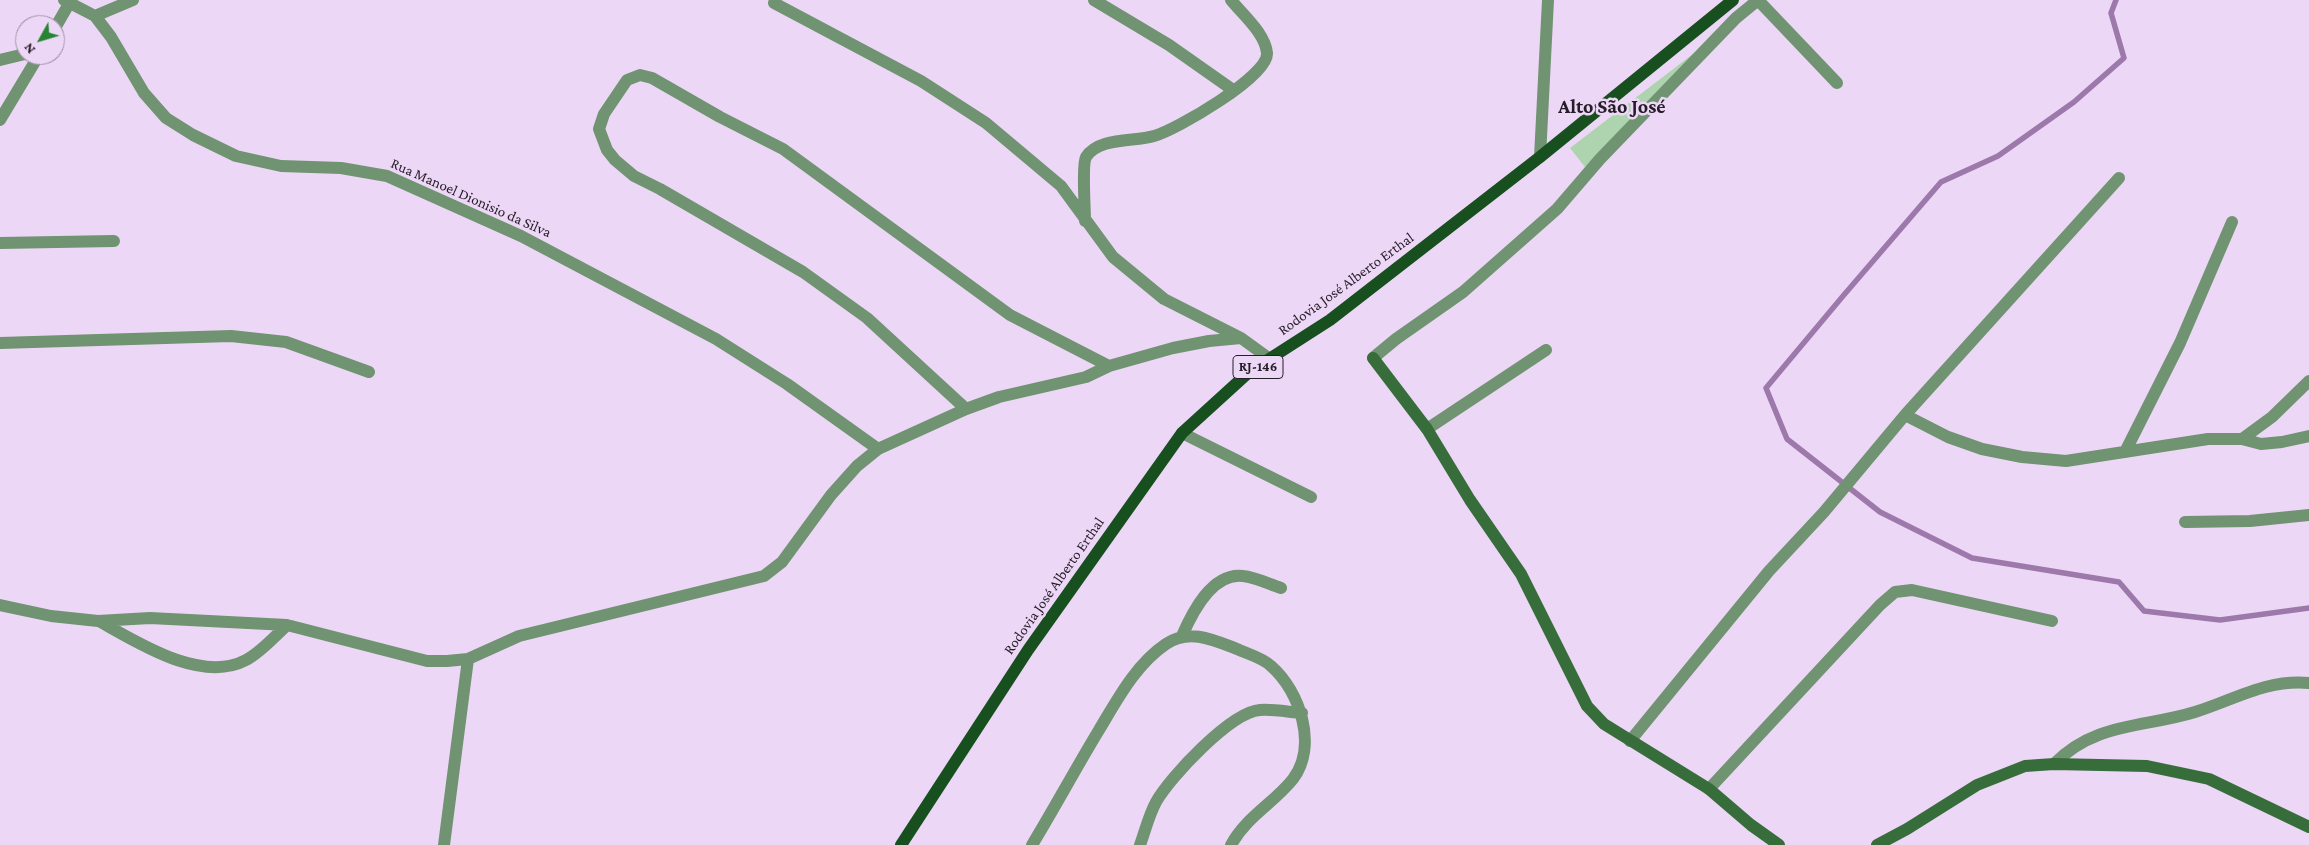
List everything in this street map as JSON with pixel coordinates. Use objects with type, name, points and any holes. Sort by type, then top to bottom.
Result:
[{"type":"main road","name":"Rodovia José Alberto Erthal","points":[[901,845],[1028,650],[1182,433],[1243,377],[1330,320],[1540,158],[1733,0]]},
{"type":"street","points":[[95,16],[133,0]]},
{"type":"street","points":[[1094,0],[1169,45],[1234,90]]},
{"type":"street","points":[[1085,221],[1084,164],[1091,152],[1110,143],[1155,136],[1189,121],[1254,77],[1261,69],[1266,61],[1267,53],[1264,40],[1231,0]]},
{"type":"street","points":[[1540,158],[1548,0]]},
{"type":"street","points":[[1780,845],[1751,825],[1709,789],[1604,724],[1587,706],[1521,574],[1470,500],[1427,429],[1373,358],[1463,292],[1557,209],[1600,159],[1708,46],[1736,18],[1758,0],[1837,83]]},
{"type":"street","points":[[61,15],[67,1]]},
{"type":"street","name":"Rua Manoel Dionisio da Silva","points":[[67,1],[95,16],[111,37],[144,93],[166,118],[193,135],[236,156],[281,166],[341,168],[387,176],[521,236],[716,339],[787,384],[878,449]]},
{"type":"street","points":[[774,3],[921,81],[986,122],[1061,186],[1113,257],[1164,299],[1241,338],[1270,359]]},
{"type":"street","points":[[0,60],[15,56]]},
{"type":"street","points":[[0,120],[33,65]]},
{"type":"street","points":[[966,409],[867,318],[803,272],[660,189],[634,176],[615,160],[607,150],[600,129],[604,114],[627,80],[640,75],[652,78],[720,117],[783,149],[1010,315],[1109,366]]},
{"type":"street","points":[[1630,741],[1769,571],[1838,495],[1905,415],[2119,178]]},
{"type":"street","points":[[2125,452],[2180,343],[2232,222]]},
{"type":"street","points":[[0,243],[114,241]]},
{"type":"street","points":[[0,343],[231,336],[286,342],[369,372]]},
{"type":"street","points":[[0,605],[51,616],[98,621],[150,618],[286,625],[427,661],[468,659],[519,636],[764,576],[782,562],[831,495],[857,466],[878,449],[966,409],[999,397],[1086,377],[1109,366],[1173,348],[1209,340],[1241,338]]},
{"type":"street","points":[[1427,429],[1546,350]]},
{"type":"street","points":[[2242,439],[2272,417],[2309,382]]},
{"type":"street","points":[[1905,415],[1948,437],[1982,449],[2022,457],[2066,462],[2208,439],[2242,439],[2261,444],[2309,436]]},
{"type":"street","points":[[1182,433],[1311,497]]},
{"type":"street","points":[[2185,522],[2250,521],[2309,515]]},
{"type":"street","points":[[1182,636],[1195,606],[1206,593],[1226,580],[1242,576],[1280,588]]},
{"type":"street","points":[[1709,789],[1880,604],[1895,592],[1912,590],[2052,621]]},
{"type":"street","points":[[98,621],[173,659],[213,667],[230,666],[246,660],[286,625]]},
{"type":"street","points":[[1032,845],[1120,695],[1150,657],[1166,644],[1182,636],[1195,636],[1224,644],[1271,666],[1291,690],[1302,713],[1305,734],[1302,762],[1295,777],[1250,820],[1231,845]]},
{"type":"street","points":[[444,845],[468,659]]},
{"type":"street","points":[[2054,764],[2080,742],[2115,728],[2195,712],[2253,689],[2274,684],[2309,683]]},
{"type":"street","points":[[1140,845],[1156,802],[1185,764],[1233,720],[1246,713],[1260,710],[1302,713]]},
{"type":"street","points":[[1876,845],[1907,829],[1977,785],[2025,766],[2054,764],[2147,766],[2209,779],[2309,827]]},
{"type":"green space","points":[[1702,47],[1585,167],[1570,148]]},
{"type":"waterway","points":[[2116,0],[2111,13],[2124,58],[2074,102],[1998,156],[1941,182],[1766,388],[1787,439],[1880,512],[1972,558],[2119,582],[2144,611],[2220,620],[2309,608]]},
{"type":"district","name":"Alto São José","points":[[1612,107]]}]
